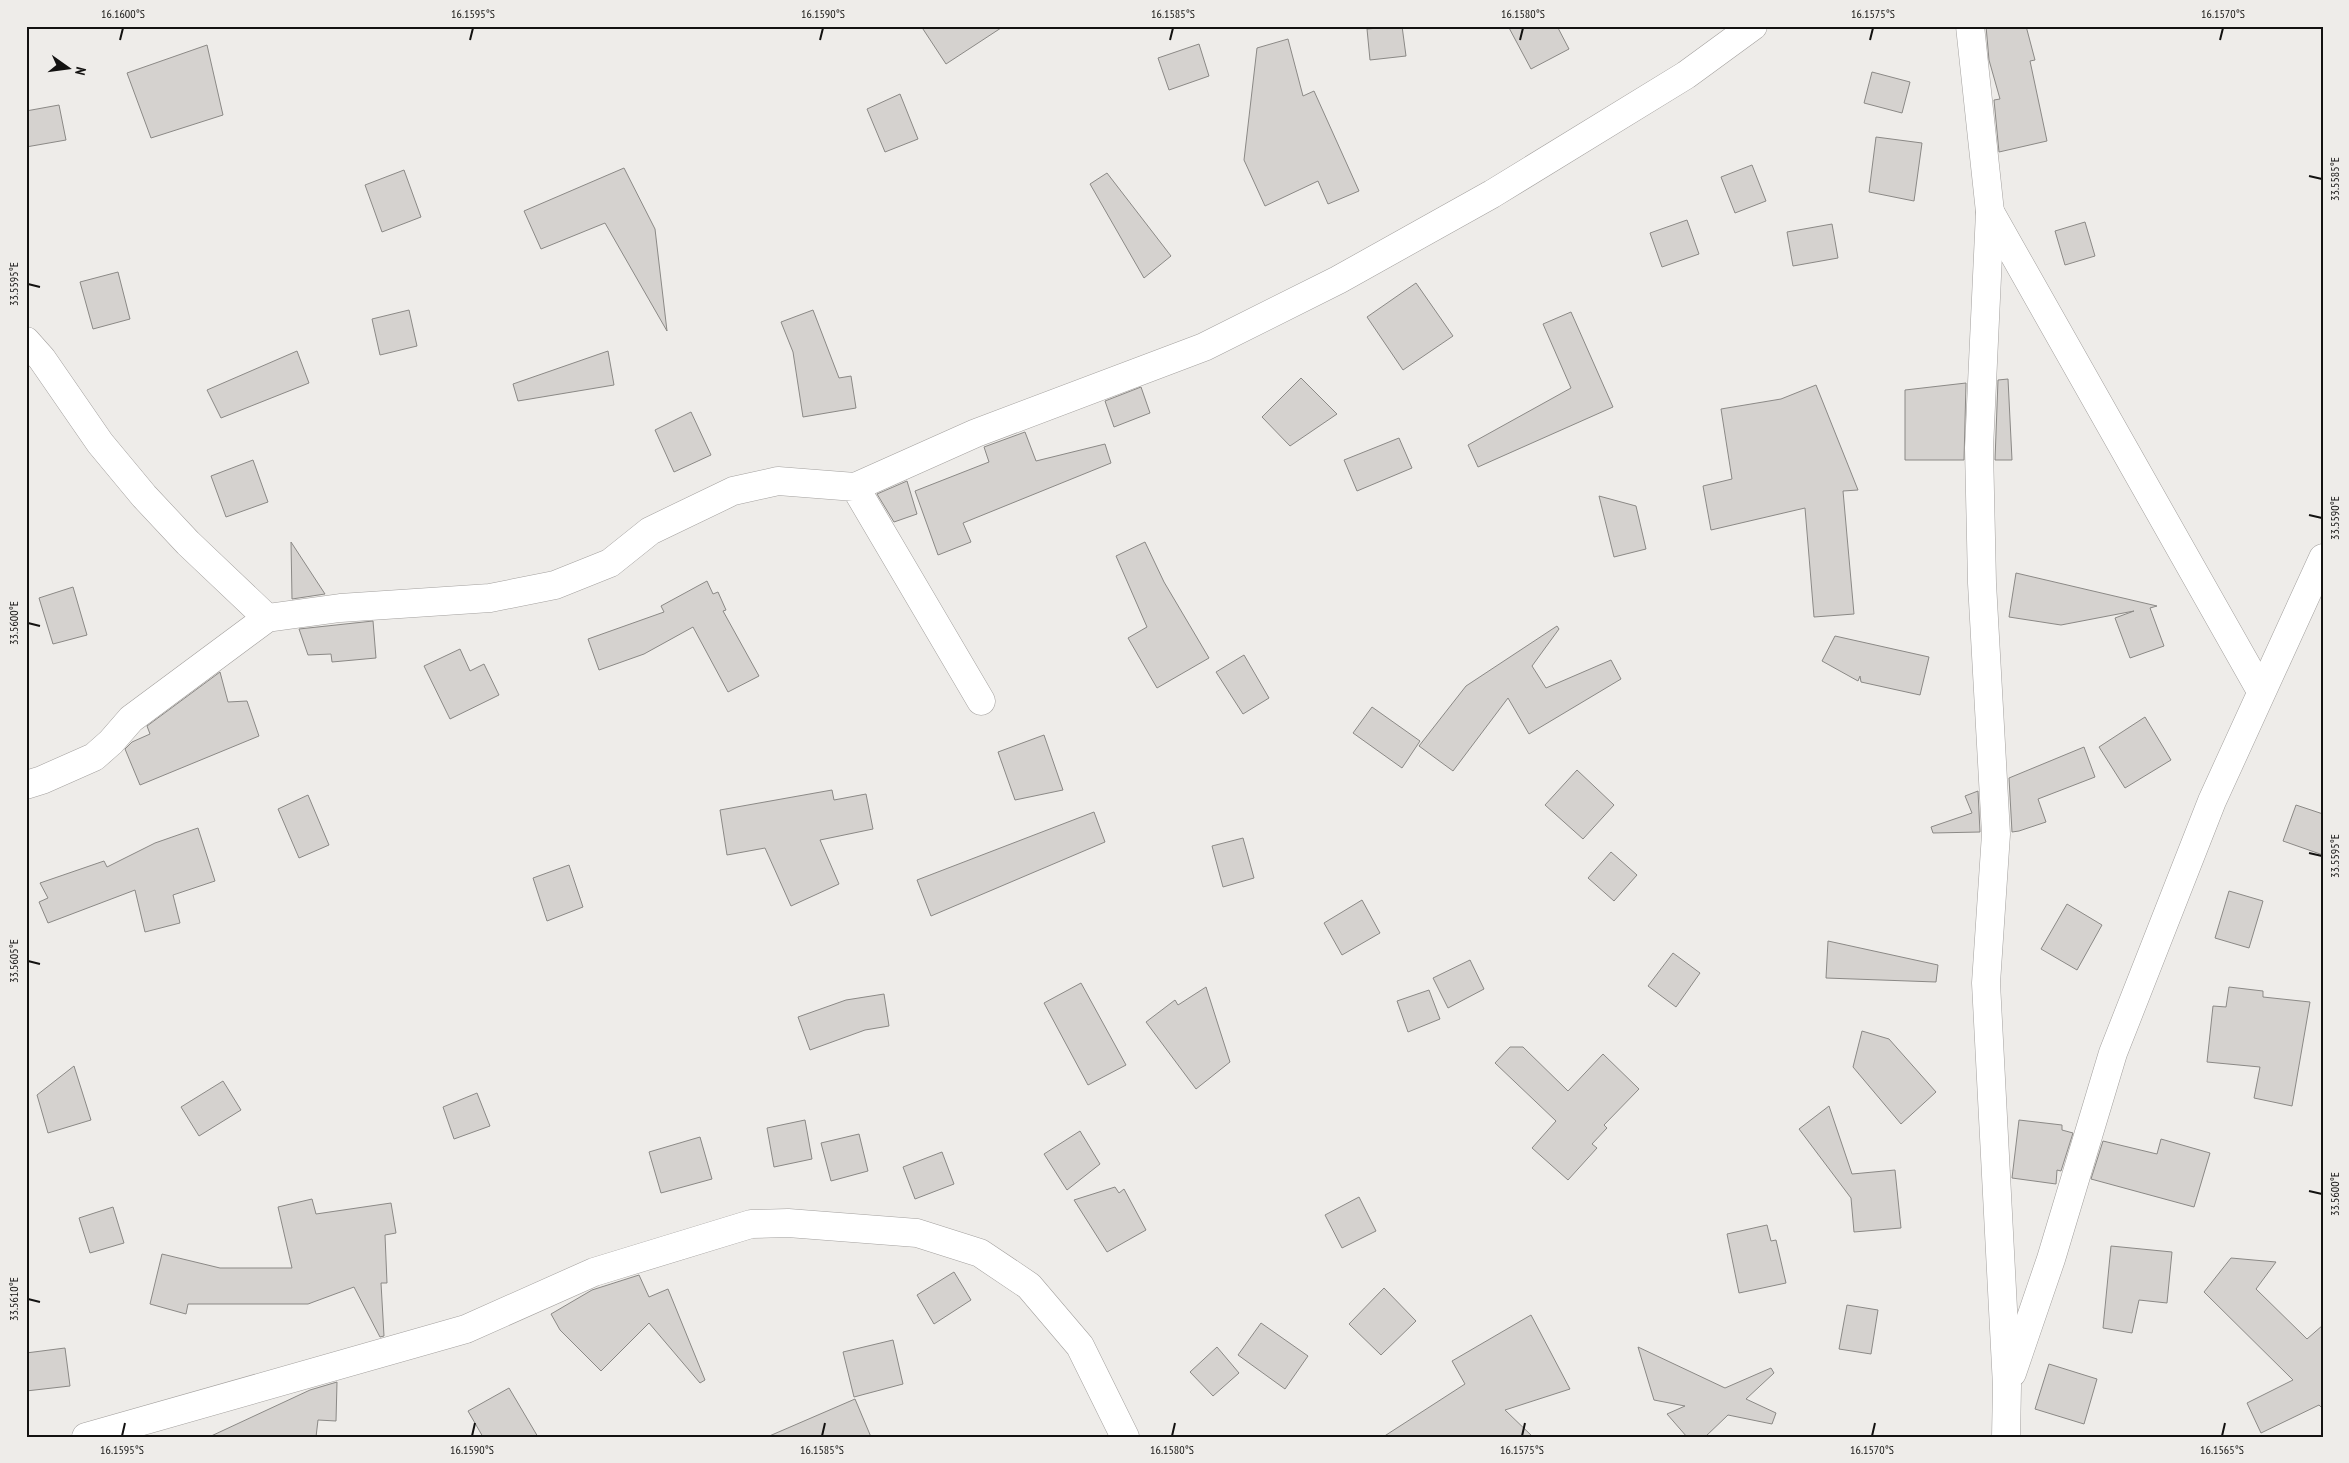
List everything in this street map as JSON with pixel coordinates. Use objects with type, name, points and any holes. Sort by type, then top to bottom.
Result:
[{"type":"street","points":[[26,785],[94,757],[131,719],[267,618],[340,608],[490,598],[555,585],[610,563],[650,531],[733,491],[778,481],[856,487],[976,433],[1204,347],[1338,280],[1492,194],[1686,75],[1753,26]]},
{"type":"street","points":[[1970,26],[1990,212],[1978,448],[1982,583],[1996,834],[1986,983],[2007,1386],[2006,1437]]},
{"type":"street","points":[[1990,212],[2261,692]]},
{"type":"street","points":[[26,341],[42,359],[100,443],[144,496],[188,543],[267,618]]},
{"type":"street","points":[[856,487],[981,701]]},
{"type":"street","points":[[2007,1386],[2051,1259],[2113,1053],[2212,801],[2323,558]]},
{"type":"street","points":[[86,1437],[466,1330],[603,1269],[751,1224],[788,1223],[917,1233],[980,1253],[1029,1286],[1080,1346],[1125,1437]]},
{"type":"building","points":[[921,26],[1004,26],[946,64]]},
{"type":"building","points":[[1402,26],[1406,56],[1370,60],[1367,29]]},
{"type":"building","points":[[1508,26],[1557,26],[1569,49],[1531,69]]},
{"type":"building","points":[[1986,26],[2026,26],[2035,60],[2030,61],[2047,141],[1999,152],[1994,100],[2000,99],[1989,60]]},
{"type":"building","points":[[1288,39],[1303,96],[1314,91],[1359,191],[1328,204],[1318,181],[1265,206],[1244,160],[1257,48]]},
{"type":"building","points":[[1199,44],[1209,76],[1169,90],[1158,58]]},
{"type":"building","points":[[207,45],[223,115],[151,138],[127,73]]},
{"type":"building","points":[[1872,72],[1910,82],[1902,113],[1864,103]]},
{"type":"building","points":[[900,94],[918,139],[885,152],[867,109]]},
{"type":"building","points":[[59,105],[66,140],[26,147],[26,111]]},
{"type":"building","points":[[1876,137],[1922,143],[1914,201],[1869,192]]},
{"type":"building","points":[[1752,165],[1766,201],[1735,213],[1721,177]]},
{"type":"building","points":[[624,168],[655,229],[667,331],[605,223],[541,249],[524,211]]},
{"type":"building","points":[[404,170],[421,217],[382,232],[365,185]]},
{"type":"building","points":[[1107,173],[1171,256],[1144,278],[1090,184]]},
{"type":"building","points":[[1687,220],[1699,254],[1662,267],[1650,233]]},
{"type":"building","points":[[2085,222],[2095,256],[2065,265],[2055,231]]},
{"type":"building","points":[[1832,224],[1838,258],[1793,266],[1787,232]]},
{"type":"building","points":[[118,272],[130,319],[93,329],[80,282]]},
{"type":"building","points":[[1416,283],[1453,336],[1403,370],[1367,317]]},
{"type":"building","points":[[409,310],[417,346],[380,355],[372,319]]},
{"type":"building","points":[[813,310],[839,378],[851,376],[856,408],[803,417],[793,352],[781,322]]},
{"type":"building","points":[[1571,312],[1613,407],[1478,467],[1468,445],[1571,388],[1543,324]]},
{"type":"building","points":[[297,351],[309,383],[221,418],[207,390]]},
{"type":"building","points":[[608,351],[614,385],[518,401],[513,384]]},
{"type":"building","points":[[1301,378],[1337,414],[1290,446],[1262,417]]},
{"type":"building","points":[[2008,379],[2012,460],[1995,460],[1998,380]]},
{"type":"building","points":[[1966,383],[1964,460],[1905,460],[1905,390]]},
{"type":"building","points":[[1816,385],[1858,490],[1843,491],[1854,614],[1814,617],[1805,508],[1711,530],[1703,486],[1732,479],[1721,409],[1781,399]]},
{"type":"building","points":[[1141,387],[1150,413],[1114,427],[1105,401]]},
{"type":"building","points":[[691,412],[711,455],[674,472],[655,430]]},
{"type":"building","points":[[1025,432],[1036,461],[1105,444],[1111,463],[963,523],[971,542],[938,555],[915,491],[989,462],[984,447]]},
{"type":"building","points":[[1399,438],[1412,468],[1357,491],[1344,460]]},
{"type":"building","points":[[253,460],[268,502],[226,517],[211,476]]},
{"type":"building","points":[[907,481],[917,514],[894,522],[877,494]]},
{"type":"building","points":[[1599,496],[1636,506],[1646,549],[1614,557]]},
{"type":"building","points":[[291,542],[325,594],[292,599]]},
{"type":"building","points":[[1145,542],[1164,582],[1209,658],[1157,688],[1128,638],[1147,627],[1116,556]]},
{"type":"building","points":[[2016,573],[2157,606],[2150,608],[2164,646],[2130,658],[2115,618],[2134,611],[2061,625],[2009,617]]},
{"type":"building","points":[[707,581],[713,594],[718,592],[726,610],[723,611],[759,676],[728,692],[693,627],[644,654],[599,670],[588,639],[664,612],[661,606]]},
{"type":"building","points":[[73,587],[87,635],[53,644],[39,598]]},
{"type":"building","points":[[373,621],[376,658],[332,662],[331,654],[308,655],[299,629]]},
{"type":"building","points":[[1557,626],[1559,629],[1532,666],[1546,688],[1611,660],[1621,679],[1529,734],[1508,698],[1453,771],[1419,746],[1466,686]]},
{"type":"building","points":[[1835,636],[1929,657],[1920,695],[1861,682],[1860,676],[1858,681],[1822,661]]},
{"type":"building","points":[[460,649],[470,671],[484,664],[499,695],[450,719],[424,666]]},
{"type":"building","points":[[1244,655],[1269,698],[1243,714],[1216,672]]},
{"type":"building","points":[[220,672],[228,702],[247,701],[259,736],[140,785],[125,749],[132,742],[150,734],[147,726]]},
{"type":"building","points":[[1372,707],[1420,741],[1402,768],[1353,733]]},
{"type":"building","points":[[2145,717],[2171,760],[2125,788],[2099,747]]},
{"type":"building","points":[[1044,735],[1063,790],[1015,800],[998,752]]},
{"type":"building","points":[[2084,747],[2095,777],[2038,799],[2046,822],[2012,832],[2009,778]]},
{"type":"building","points":[[1577,770],[1614,805],[1583,839],[1545,805]]},
{"type":"building","points":[[832,790],[834,800],[866,794],[873,829],[820,840],[839,884],[791,906],[765,848],[727,855],[720,810]]},
{"type":"building","points":[[1978,791],[1980,832],[1933,833],[1931,827],[1972,813],[1965,796]]},
{"type":"building","points":[[308,795],[329,845],[299,858],[278,809]]},
{"type":"building","points":[[2296,805],[2323,814],[2323,855],[2283,841]]},
{"type":"building","points":[[1094,812],[1105,842],[931,916],[917,880]]},
{"type":"building","points":[[198,828],[215,881],[173,895],[180,923],[145,932],[135,890],[48,923],[39,902],[48,898],[40,883],[104,861],[107,867],[155,843]]},
{"type":"building","points":[[1243,838],[1254,878],[1223,887],[1212,846]]},
{"type":"building","points":[[1611,852],[1637,875],[1614,901],[1588,878]]},
{"type":"building","points":[[569,865],[583,907],[547,921],[533,878]]},
{"type":"building","points":[[2229,891],[2263,901],[2249,948],[2215,938]]},
{"type":"building","points":[[1362,900],[1380,933],[1342,955],[1324,923]]},
{"type":"building","points":[[2067,904],[2102,925],[2077,970],[2041,949]]},
{"type":"building","points":[[1828,941],[1938,965],[1936,982],[1826,978]]},
{"type":"building","points":[[1673,953],[1700,973],[1676,1007],[1648,986]]},
{"type":"building","points":[[1470,960],[1484,989],[1448,1008],[1433,978]]},
{"type":"building","points":[[1081,983],[1126,1065],[1088,1085],[1044,1003]]},
{"type":"building","points":[[1206,987],[1230,1062],[1196,1089],[1146,1022],[1175,1000],[1178,1005]]},
{"type":"building","points":[[2229,987],[2263,991],[2263,997],[2310,1002],[2292,1106],[2254,1098],[2260,1067],[2207,1062],[2213,1006],[2226,1007]]},
{"type":"building","points":[[1429,990],[1440,1019],[1408,1032],[1397,1001]]},
{"type":"building","points":[[884,994],[889,1026],[865,1030],[810,1050],[798,1017],[846,1000]]},
{"type":"building","points":[[1862,1031],[1889,1039],[1936,1092],[1901,1124],[1853,1067]]},
{"type":"building","points":[[1510,1047],[1523,1047],[1568,1091],[1603,1054],[1639,1089],[1604,1125],[1607,1128],[1592,1144],[1597,1148],[1568,1180],[1532,1148],[1556,1121],[1495,1063]]},
{"type":"building","points":[[74,1066],[91,1120],[48,1133],[37,1095]]},
{"type":"building","points":[[223,1081],[241,1110],[199,1136],[181,1107]]},
{"type":"building","points":[[477,1093],[490,1126],[454,1139],[443,1107]]},
{"type":"building","points":[[1829,1106],[1852,1174],[1895,1170],[1901,1228],[1854,1232],[1851,1198],[1799,1129]]},
{"type":"building","points":[[805,1120],[812,1159],[774,1167],[767,1128]]},
{"type":"building","points":[[2019,1120],[2062,1125],[2062,1130],[2073,1133],[2061,1171],[2057,1170],[2056,1184],[2012,1178]]},
{"type":"building","points":[[1080,1131],[1100,1164],[1067,1190],[1044,1154]]},
{"type":"building","points":[[859,1134],[868,1171],[831,1181],[821,1143]]},
{"type":"building","points":[[700,1137],[712,1179],[661,1193],[649,1152]]},
{"type":"building","points":[[2161,1139],[2210,1153],[2194,1207],[2091,1179],[2103,1141],[2157,1154]]},
{"type":"building","points":[[942,1152],[954,1184],[915,1199],[903,1167]]},
{"type":"building","points":[[1115,1187],[1119,1193],[1124,1189],[1146,1230],[1107,1252],[1074,1200]]},
{"type":"building","points":[[1359,1197],[1376,1231],[1342,1248],[1325,1215]]},
{"type":"building","points":[[312,1199],[316,1214],[391,1203],[396,1233],[385,1235],[387,1283],[381,1283],[384,1336],[380,1337],[354,1287],[308,1304],[188,1304],[186,1314],[150,1304],[162,1254],[220,1268],[292,1268],[278,1207]]},
{"type":"building","points":[[113,1207],[124,1243],[90,1253],[79,1218]]},
{"type":"building","points":[[1767,1225],[1771,1241],[1776,1240],[1786,1283],[1739,1293],[1727,1234]]},
{"type":"building","points":[[2111,1246],[2172,1252],[2167,1303],[2139,1300],[2132,1333],[2103,1328]]},
{"type":"building","points":[[2231,1258],[2276,1262],[2256,1289],[2307,1339],[2323,1325],[2323,1409],[2319,1405],[2261,1433],[2247,1403],[2293,1380],[2204,1292]]},
{"type":"building","points":[[954,1272],[971,1300],[934,1324],[917,1295]]},
{"type":"building","points":[[639,1275],[649,1297],[668,1289],[705,1380],[700,1383],[649,1323],[601,1371],[560,1330],[551,1314],[592,1290]]},
{"type":"building","points":[[1384,1288],[1416,1321],[1381,1355],[1349,1324]]},
{"type":"building","points":[[1847,1305],[1878,1310],[1871,1354],[1839,1349]]},
{"type":"building","points":[[1531,1315],[1570,1389],[1505,1410],[1533,1437],[1383,1437],[1465,1384],[1452,1361]]},
{"type":"building","points":[[1261,1323],[1308,1356],[1285,1389],[1238,1355]]},
{"type":"building","points":[[893,1340],[903,1384],[854,1397],[843,1352]]},
{"type":"building","points":[[1217,1347],[1239,1373],[1213,1396],[1190,1372]]},
{"type":"building","points":[[1638,1347],[1725,1388],[1771,1368],[1774,1373],[1746,1399],[1776,1413],[1772,1424],[1728,1415],[1705,1437],[1687,1437],[1667,1414],[1685,1406],[1654,1400]]},
{"type":"building","points":[[65,1348],[70,1386],[26,1391],[26,1353]]},
{"type":"building","points":[[2049,1364],[2097,1379],[2084,1424],[2035,1409]]},
{"type":"building","points":[[337,1382],[336,1421],[318,1420],[316,1437],[209,1437],[310,1390]]},
{"type":"building","points":[[509,1388],[538,1437],[483,1437],[468,1411]]},
{"type":"building","points":[[855,1399],[871,1437],[767,1437]]}]
